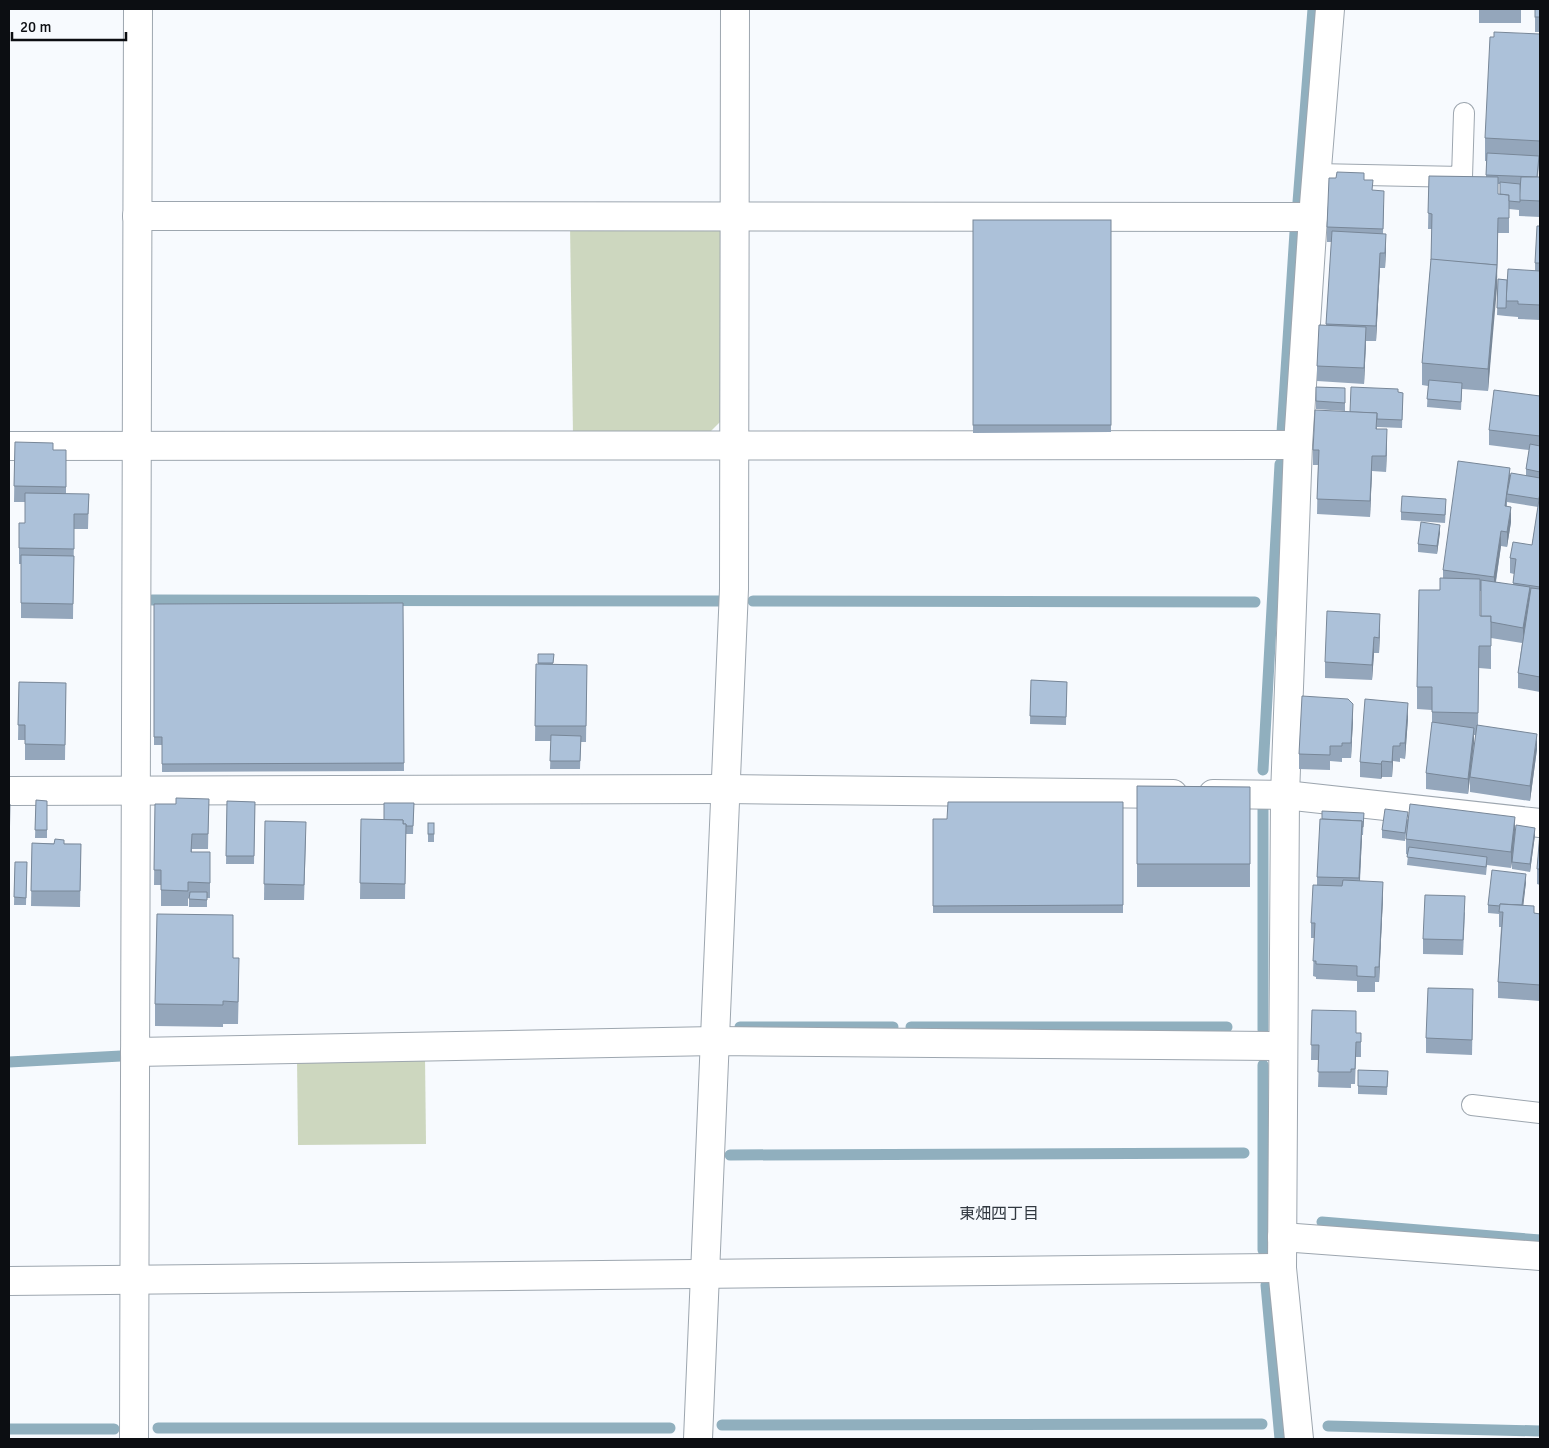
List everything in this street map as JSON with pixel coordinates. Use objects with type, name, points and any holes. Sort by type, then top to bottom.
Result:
[{"type":"street","points":[[134,1439],[138,9]]},
{"type":"street","points":[[698,1439],[734,589],[735,9]]},
{"type":"street","points":[[1299,1439],[1282,1268],[1285,795],[1298,445],[1316,174],[1330,9]]},
{"type":"street","points":[[137,216],[1313,217]]},
{"type":"street","points":[[9,446],[1298,445]]},
{"type":"street","points":[[9,791],[726,789],[1285,795],[1540,821]]},
{"type":"street","points":[[135,1052],[715,1041],[1283,1046]]},
{"type":"street","points":[[1282,1237],[1540,1256]]},
{"type":"street","points":[[9,1281],[1282,1268]]},
{"type":"lane","points":[[1316,174],[1462,177],[1464,113]]},
{"type":"lane","points":[[1472,1105],[1540,1113]]},
{"type":"green space","points":[[570,224],[712,224],[725,235],[722,420],[708,434],[573,435]]},
{"type":"green space","points":[[425,1056],[426,1144],[298,1145],[297,1058]]},
{"type":"building","points":[[1535,9],[1540,9],[1540,17],[1535,17]]},
{"type":"building","points":[[1494,32],[1540,34],[1540,141],[1485,138],[1490,37],[1494,37]]},
{"type":"building","points":[[1487,153],[1539,156],[1537,177],[1486,175]]},
{"type":"building","points":[[1337,172],[1364,173],[1364,180],[1373,180],[1372,190],[1384,191],[1383,229],[1327,227],[1329,178],[1336,178]]},
{"type":"building","points":[[1429,176],[1498,177],[1498,194],[1509,195],[1509,218],[1498,218],[1497,265],[1431,260],[1432,214],[1428,213]]},
{"type":"building","points":[[1521,177],[1540,177],[1540,201],[1519,200]]},
{"type":"building","points":[[1500,182],[1520,184],[1520,202],[1509,201],[1509,195],[1500,194]]},
{"type":"building","points":[[973,220],[1111,220],[1111,425],[973,425]]},
{"type":"building","points":[[1537,226],[1540,226],[1540,263],[1535,263]]},
{"type":"building","points":[[1332,231],[1386,234],[1385,253],[1380,253],[1376,326],[1326,324]]},
{"type":"building","points":[[1431,259],[1497,265],[1488,369],[1422,363]]},
{"type":"building","points":[[1508,269],[1540,271],[1540,305],[1518,304],[1518,301],[1506,301]]},
{"type":"building","points":[[1498,279],[1507,280],[1506,308],[1497,308]]},
{"type":"building","points":[[1319,325],[1366,327],[1364,368],[1317,366]]},
{"type":"building","points":[[1429,380],[1462,383],[1461,402],[1427,399]]},
{"type":"building","points":[[1316,387],[1345,388],[1345,403],[1316,401]]},
{"type":"building","points":[[1351,387],[1398,389],[1398,392],[1403,393],[1402,420],[1377,419],[1377,413],[1350,412]]},
{"type":"building","points":[[1494,390],[1540,396],[1540,436],[1489,430]]},
{"type":"building","points":[[1315,410],[1377,413],[1376,429],[1387,429],[1386,456],[1372,456],[1370,501],[1317,499],[1319,450],[1313,450]]},
{"type":"building","points":[[15,442],[53,443],[53,450],[66,450],[66,487],[14,486]]},
{"type":"building","points":[[1530,444],[1540,446],[1540,472],[1526,469]]},
{"type":"building","points":[[1458,461],[1510,468],[1505,506],[1511,507],[1507,532],[1501,531],[1494,577],[1443,570]]},
{"type":"building","points":[[1511,473],[1540,478],[1539,499],[1507,494]]},
{"type":"building","points":[[25,493],[89,494],[88,514],[74,514],[74,549],[19,548],[19,523],[25,523]]},
{"type":"building","points":[[1540,493],[1540,587],[1513,583],[1516,559],[1510,558],[1513,542],[1532,545]]},
{"type":"building","points":[[1402,496],[1446,499],[1445,515],[1401,512]]},
{"type":"building","points":[[1421,522],[1440,525],[1437,546],[1418,544]]},
{"type":"building","points":[[21,555],[74,556],[73,604],[21,603]]},
{"type":"building","points":[[1440,578],[1480,579],[1480,616],[1491,616],[1491,646],[1479,646],[1478,713],[1432,712],[1432,687],[1417,687],[1419,590],[1440,590]]},
{"type":"building","points":[[1481,580],[1530,587],[1523,628],[1491,622],[1491,616],[1481,616]]},
{"type":"building","points":[[1531,588],[1540,589],[1540,677],[1518,673]]},
{"type":"building","points":[[403,603],[404,763],[162,764],[162,737],[154,737],[154,604]]},
{"type":"building","points":[[1327,611],[1380,614],[1379,638],[1374,637],[1372,665],[1325,662]]},
{"type":"building","points":[[538,654],[554,654],[553,663],[538,663]]},
{"type":"building","points":[[536,664],[587,665],[586,726],[535,726]]},
{"type":"building","points":[[1031,680],[1067,682],[1066,717],[1030,716]]},
{"type":"building","points":[[19,682],[66,683],[65,745],[25,744],[25,725],[18,725]]},
{"type":"building","points":[[1302,696],[1348,699],[1353,704],[1351,743],[1342,743],[1342,746],[1330,746],[1330,755],[1299,754]]},
{"type":"building","points":[[1365,699],[1408,703],[1405,743],[1400,743],[1400,746],[1393,746],[1392,762],[1382,761],[1381,764],[1360,762]]},
{"type":"building","points":[[1432,722],[1474,728],[1468,779],[1426,773]]},
{"type":"building","points":[[1477,725],[1537,734],[1530,786],[1470,777]]},
{"type":"building","points":[[551,735],[581,736],[580,761],[550,761]]},
{"type":"building","points":[[1137,786],[1250,787],[1250,864],[1137,864]]},
{"type":"building","points":[[176,798],[209,799],[208,834],[192,834],[191,852],[210,852],[210,883],[188,882],[188,891],[161,890],[161,870],[154,870],[155,804],[176,804]]},
{"type":"building","points":[[36,800],[47,801],[47,830],[35,830]]},
{"type":"building","points":[[227,801],[255,802],[254,856],[226,856]]},
{"type":"building","points":[[948,802],[1123,802],[1123,905],[933,906],[933,819],[947,819]]},
{"type":"building","points":[[384,803],[414,803],[413,826],[406,826],[406,824],[403,824],[403,820],[384,820]]},
{"type":"building","points":[[9,804],[10,804],[9,849]]},
{"type":"building","points":[[1410,804],[1515,817],[1511,852],[1406,839]]},
{"type":"building","points":[[1385,809],[1408,812],[1405,833],[1382,830]]},
{"type":"building","points":[[1322,811],[1364,813],[1363,827],[1362,821],[1322,819]]},
{"type":"building","points":[[361,819],[403,820],[403,824],[406,824],[405,884],[360,883]]},
{"type":"building","points":[[1320,819],[1362,821],[1359,878],[1317,877]]},
{"type":"building","points":[[265,821],[306,822],[304,885],[264,884]]},
{"type":"building","points":[[428,823],[434,823],[434,834],[428,834]]},
{"type":"building","points":[[1516,825],[1535,828],[1530,864],[1512,862]]},
{"type":"building","points":[[1540,832],[1540,869],[1537,869]]},
{"type":"building","points":[[55,839],[64,840],[64,844],[81,844],[80,891],[31,891],[32,843],[54,844]]},
{"type":"building","points":[[1409,847],[1487,857],[1486,867],[1407,857]]},
{"type":"building","points":[[15,862],[27,862],[26,898],[14,897]]},
{"type":"building","points":[[1492,870],[1526,874],[1522,905],[1488,905]]},
{"type":"building","points":[[1343,880],[1383,882],[1379,967],[1375,967],[1375,977],[1357,976],[1357,966],[1316,964],[1316,961],[1313,961],[1315,923],[1311,923],[1313,885],[1342,886]]},
{"type":"building","points":[[190,892],[207,892],[207,900],[189,899]]},
{"type":"building","points":[[1425,895],[1465,896],[1463,940],[1423,939]]},
{"type":"building","points":[[1500,904],[1534,906],[1534,913],[1540,914],[1540,985],[1498,982],[1503,912],[1499,912]]},
{"type":"building","points":[[157,914],[233,915],[233,958],[239,958],[238,1002],[223,1001],[223,1005],[155,1004]]},
{"type":"building","points":[[1428,988],[1473,989],[1472,1040],[1426,1038]]},
{"type":"building","points":[[1312,1010],[1356,1011],[1356,1033],[1361,1033],[1361,1042],[1356,1042],[1355,1069],[1351,1069],[1351,1072],[1318,1072],[1319,1045],[1311,1045]]},
{"type":"building","points":[[1358,1070],[1388,1071],[1387,1087],[1358,1086]]},
{"type":"waterway","points":[[1298,202],[1313,9]]},
{"type":"waterway","points":[[1282,432],[1295,232]]},
{"type":"waterway","points":[[1263,770],[1280,464]]},
{"type":"waterway","points":[[152,600],[721,601]]},
{"type":"waterway","points":[[753,601],[1255,602]]},
{"type":"waterway","points":[[1263,808],[1263,1030]]},
{"type":"waterway","points":[[740,1027],[893,1027]]},
{"type":"waterway","points":[[911,1027],[1227,1027]]},
{"type":"waterway","points":[[9,1062],[121,1056]]},
{"type":"waterway","points":[[1263,1065],[1263,1250]]},
{"type":"waterway","points":[[730,1155],[1244,1153]]},
{"type":"waterway","points":[[1322,1222],[1540,1240]]},
{"type":"waterway","points":[[1266,1285],[1280,1439]]},
{"type":"waterway","points":[[722,1425],[1262,1424]]},
{"type":"waterway","points":[[1328,1426],[1540,1431]]},
{"type":"waterway","points":[[158,1428],[670,1428]]},
{"type":"waterway","points":[[9,1429],[114,1429]]},
{"type":"district","name":"東畑四丁目","points":[[999,1214]]}]
